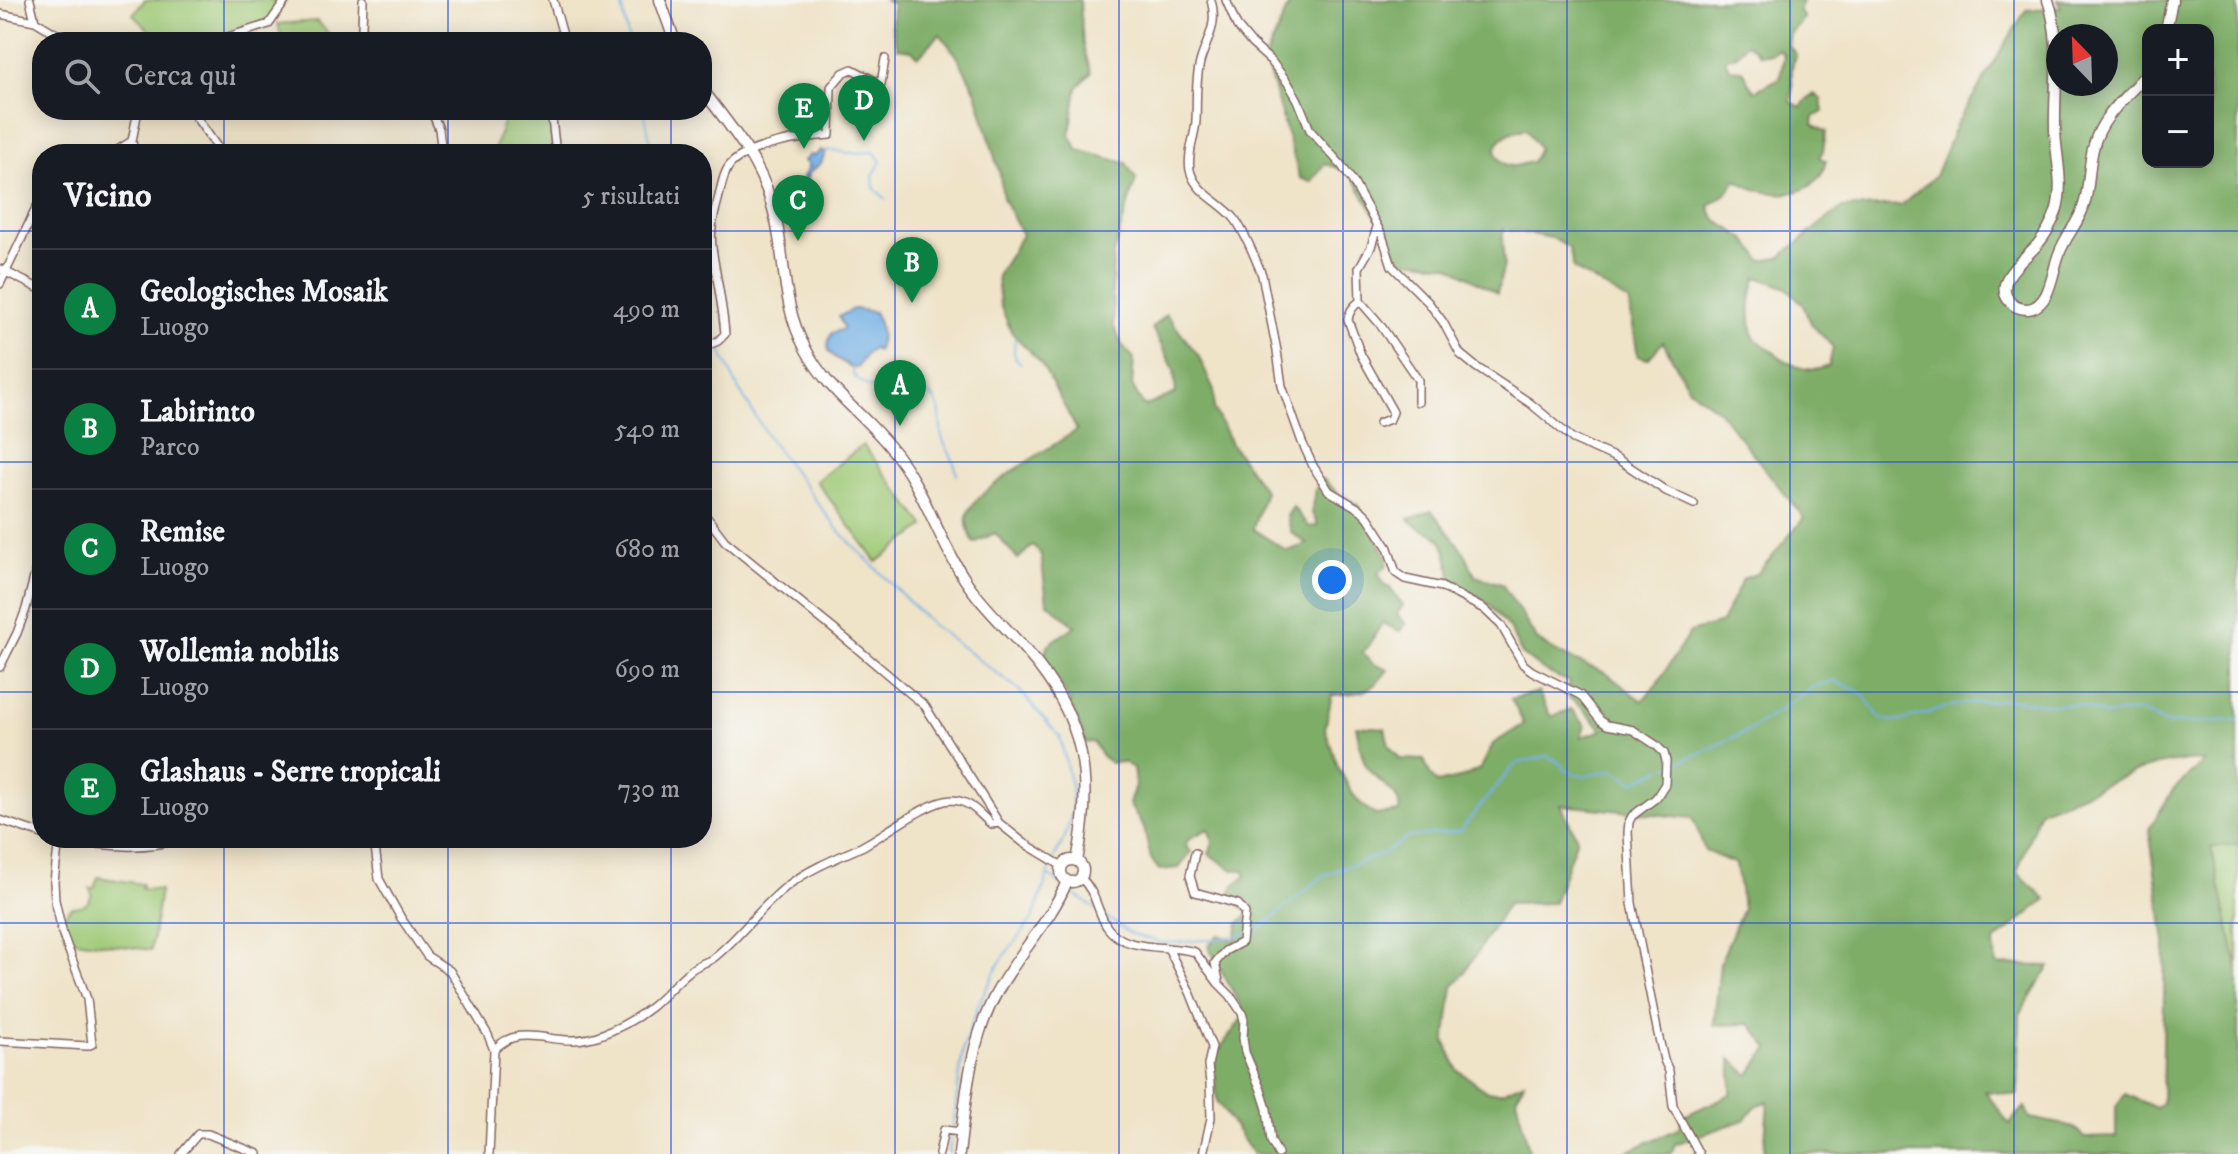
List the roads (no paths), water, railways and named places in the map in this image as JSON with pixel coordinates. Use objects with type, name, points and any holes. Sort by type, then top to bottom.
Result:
[{"type":"main road","points":[[660,0],[671,32]]},
{"type":"main road","points":[[2048,0],[2054,18],[2057,52],[2055,128],[2060,192],[2047,231],[2008,275],[2006,293],[2013,305],[2025,309],[2042,301],[2060,250],[2082,212],[2097,134],[2142,79]]},
{"type":"main road","points":[[2167,24],[2172,0]]},
{"type":"main road","points":[[712,102],[749,152],[764,182],[772,204],[794,326],[816,367],[839,396],[890,447],[920,492],[976,596],[1048,677],[1061,696],[1078,741],[1085,784],[1083,828],[1077,861]]},
{"type":"main road","points":[[959,1154],[973,1055],[986,1015],[1009,972],[1066,886],[1081,878],[1083,869],[1077,861],[1056,862],[1066,886]]},
{"type":"street","points":[[30,0],[35,21]]},
{"type":"street","points":[[244,32],[269,24],[286,0]]},
{"type":"street","points":[[363,0],[364,32]]},
{"type":"street","points":[[553,0],[562,32]]},
{"type":"street","points":[[1211,0],[1214,26],[1200,60],[1190,172],[1211,199],[1237,221],[1258,265],[1282,386],[1302,442],[1323,484],[1368,517],[1388,548],[1396,573],[1405,579],[1442,587],[1484,609],[1501,625],[1523,664],[1580,695],[1607,725],[1633,730],[1664,753],[1665,784],[1660,793],[1629,822],[1632,903],[1658,1034],[1669,1071],[1673,1106],[1699,1154]]},
{"type":"street","points":[[1226,0],[1233,19],[1245,37],[1271,61],[1288,83],[1310,130],[1342,166],[1382,235],[1392,266],[1428,302],[1467,360],[1530,403],[1573,439],[1616,458],[1666,491],[1694,504]]},
{"type":"street","points":[[0,14],[35,21],[53,32]]},
{"type":"street","points":[[712,221],[728,167],[749,152],[793,140],[830,135],[831,87],[843,73],[852,69],[881,84],[885,59]]},
{"type":"street","points":[[132,144],[136,120]]},
{"type":"street","points":[[198,120],[215,144]]},
{"type":"street","points":[[435,120],[441,144]]},
{"type":"street","points":[[552,120],[555,144]]},
{"type":"street","points":[[127,144],[132,141]]},
{"type":"street","points":[[0,284],[3,270],[32,215]]},
{"type":"street","points":[[1377,227],[1371,247],[1359,268],[1360,301],[1418,380],[1418,402]]},
{"type":"street","points":[[712,253],[725,334],[712,344]]},
{"type":"street","points":[[3,270],[32,285]]},
{"type":"street","points":[[1360,301],[1353,305],[1348,320],[1361,355],[1393,412],[1390,419],[1379,423]]},
{"type":"street","points":[[712,524],[725,541],[925,706],[999,823],[1056,862]]},
{"type":"street","points":[[0,667],[17,633],[32,585]]},
{"type":"street","points":[[494,1050],[515,1036],[574,1040],[599,1036],[632,1019],[651,1007],[691,969],[710,960],[792,882],[938,802],[956,800],[976,808],[991,824],[999,823]]},
{"type":"street","points":[[0,820],[32,831]]},
{"type":"street","points":[[0,1041],[92,1044],[87,999],[63,935],[55,900],[56,848]]},
{"type":"street","points":[[375,848],[379,879],[401,918],[427,956],[450,971],[494,1050],[489,1154]]},
{"type":"street","points":[[1195,853],[1190,876],[1195,892],[1238,904],[1245,913],[1244,936],[1237,946],[1225,951],[1215,963],[1220,980],[1218,983]]},
{"type":"street","points":[[1081,878],[1089,886],[1107,926],[1119,938],[1131,943],[1195,952],[1230,995],[1244,1020],[1245,1052],[1261,1090],[1271,1141],[1278,1154]]},
{"type":"street","points":[[1168,948],[1212,1047],[1208,1065],[1211,1118],[1203,1154]]},
{"type":"street","points":[[939,1154],[944,1130],[960,1131]]},
{"type":"street","points":[[181,1154],[198,1134],[208,1134],[258,1154]]},
{"type":"water","points":[[820,151],[826,151],[821,163],[809,173],[799,199],[806,205],[801,208],[802,214],[793,221],[793,195],[809,166],[804,161],[809,155],[815,156]]},
{"type":"water","points":[[853,309],[874,312],[880,332],[877,351],[873,349],[867,353],[857,368],[851,368],[836,358],[828,347],[832,333],[844,329],[839,317]]},
{"type":"waterway","points":[[621,0],[627,32]]},
{"type":"waterway","points":[[646,120],[651,144]]},
{"type":"waterway","points":[[826,151],[874,152],[881,161],[873,176],[874,188],[886,199]]},
{"type":"waterway","points":[[712,331],[738,388],[768,437],[838,530],[931,624],[1018,689],[1060,737],[1072,790],[1072,812],[1065,837],[1054,858]]},
{"type":"waterway","points":[[1015,339],[1015,356],[1021,363]]},
{"type":"waterway","points":[[853,368],[853,375],[875,390],[891,394],[919,392],[933,398],[938,407],[943,440],[957,475]]},
{"type":"waterway","points":[[1668,767],[1748,731],[1815,686],[1835,681],[1862,693],[1880,718],[1896,722],[1955,705],[2006,699],[2077,705],[2105,715],[2139,711],[2168,724],[2238,720]]},
{"type":"waterway","points":[[1104,915],[1129,933],[1159,942],[1226,938],[1256,932],[1324,875],[1380,855],[1408,837],[1460,831],[1515,764],[1547,756],[1568,772],[1585,776],[1614,770],[1634,782],[1662,769]]},
{"type":"waterway","points":[[953,1127],[963,1049],[979,1003],[1000,962],[1033,918],[1052,864]]},
{"type":"waterway","points":[[1048,875],[1060,884]]},
{"type":"waterway","points":[[1068,890],[1096,909]]},
{"type":"waterway","points":[[949,1154],[952,1133]]},
{"type":"place","name":"Wollemia nobilis","points":[[864,141]]},
{"type":"place","name":"Glashaus - Serre tropicali","points":[[804,149]]},
{"type":"place","name":"Remise","points":[[798,241]]},
{"type":"place","name":"Labirinto","points":[[912,303]]},
{"type":"place","name":"Geologisches Mosaik","points":[[900,426]]}]
